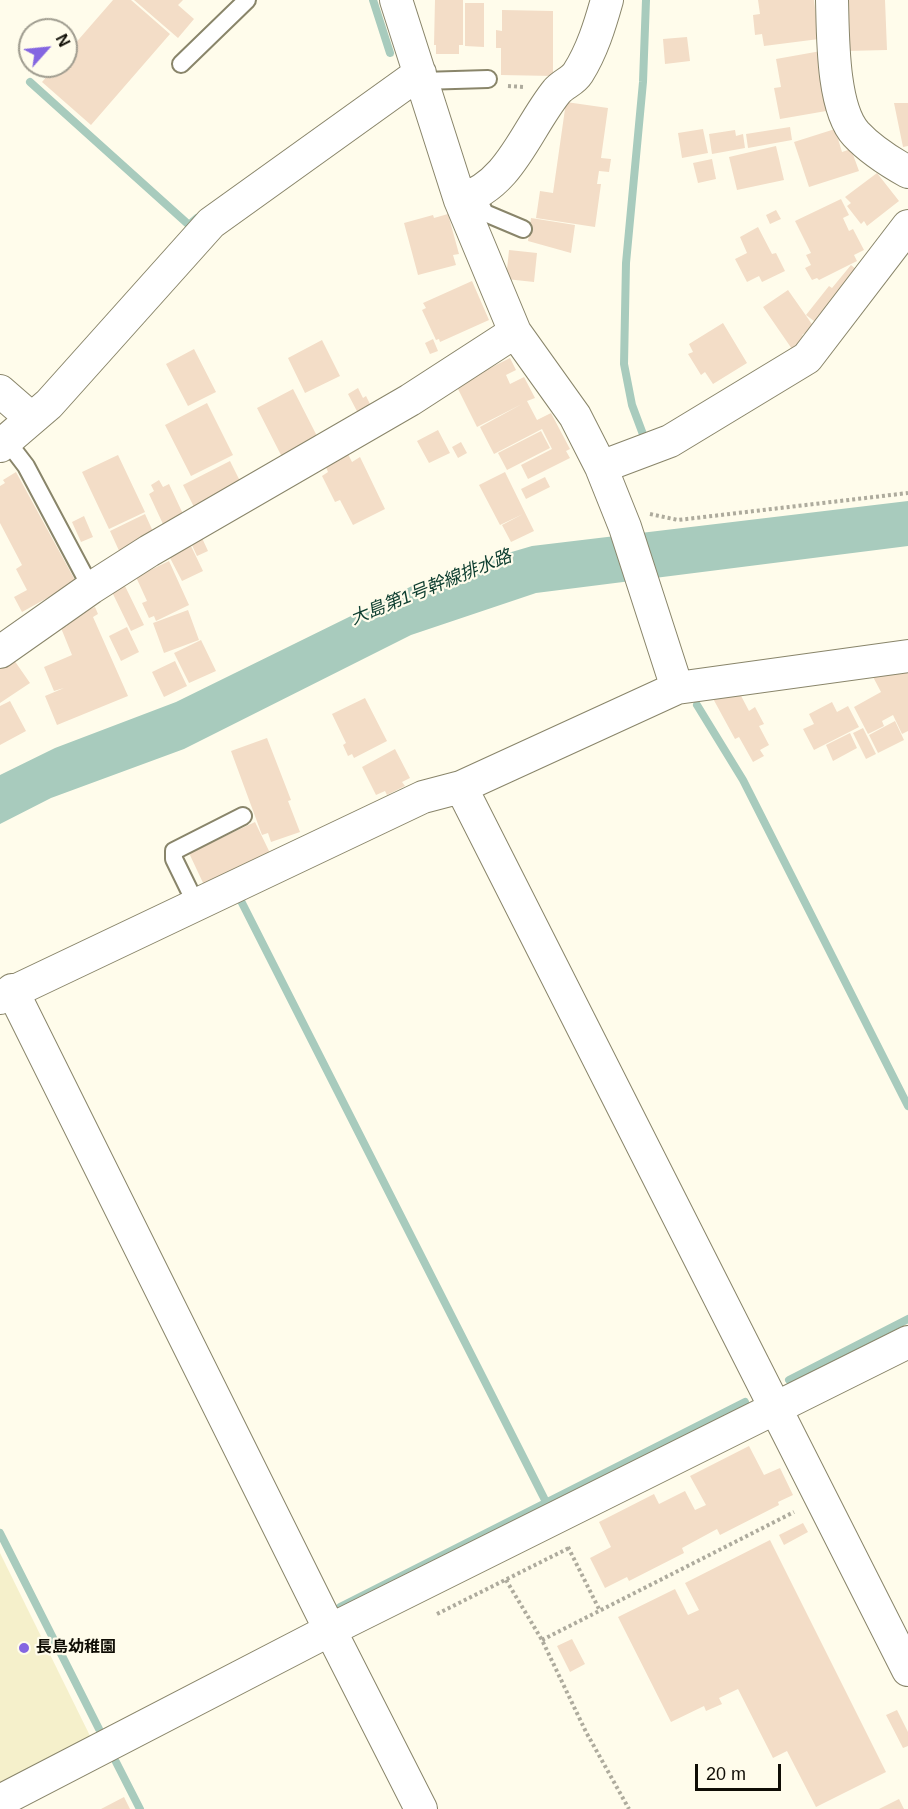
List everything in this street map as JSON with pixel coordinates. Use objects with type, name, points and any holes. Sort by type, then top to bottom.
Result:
[{"type":"street","points":[[396,0],[421,77],[468,198],[515,332],[575,416],[601,467],[623,523],[677,688]]},
{"type":"street","points":[[468,198],[500,176],[558,90],[577,76],[593,44],[608,0]]},
{"type":"street","points":[[832,0],[834,54],[842,111],[855,134],[892,163],[908,172]]},
{"type":"street","points":[[3,443],[49,404],[211,223],[421,77]]},
{"type":"street","points":[[601,467],[670,441],[807,358],[908,226]]},
{"type":"street","points":[[0,652],[148,551],[410,400],[515,332]]},
{"type":"street","points":[[0,391],[31,418]]},
{"type":"street","points":[[421,1809],[6,994],[423,797],[461,787],[677,688],[908,656]]},
{"type":"street","points":[[461,787],[908,1670]]},
{"type":"street","points":[[0,1801],[330,1630],[908,1342]]},
{"type":"lane","points":[[182,64],[247,0]]},
{"type":"lane","points":[[421,77],[488,79]]},
{"type":"lane","points":[[468,198],[485,213],[524,229]]},
{"type":"lane","points":[[3,443],[26,466],[91,588]]},
{"type":"lane","points":[[196,904],[174,858],[174,851],[243,816]]},
{"type":"path","points":[[623,523],[653,513],[678,520],[908,493]]},
{"type":"path","points":[[542,1640],[822,1498]]},
{"type":"path","points":[[554,1519],[600,1611]]},
{"type":"path","points":[[437,1614],[569,1548]]},
{"type":"path","points":[[506,1580],[542,1640],[586,1732],[629,1809]]},
{"type":"shaded area","name":"長島幼稚園","points":[[0,1553],[94,1744],[0,1791]]},
{"type":"water","name":"大島第1号幹線排水路","points":[[908,501],[908,546],[536,593],[411,635],[184,749],[51,798],[0,824],[0,775],[55,748],[176,702],[412,586],[474,563],[532,546]]},
{"type":"building","points":[[113,0],[131,0],[170,34],[91,125],[42,82],[46,78],[78,78],[78,40]]},
{"type":"building","points":[[134,0],[183,0],[178,5],[194,19],[178,38]]},
{"type":"building","points":[[435,0],[463,0],[463,45],[459,45],[459,54],[436,54],[436,45],[434,45]]},
{"type":"building","points":[[758,0],[814,0],[819,39],[764,46],[762,34],[755,35],[753,15],[760,14]]},
{"type":"building","points":[[845,0],[885,0],[887,50],[846,51]]},
{"type":"building","points":[[465,3],[484,3],[484,47],[465,46]]},
{"type":"building","points":[[502,10],[553,11],[553,76],[501,75],[501,48],[496,48],[496,30],[502,31]]},
{"type":"building","points":[[687,37],[690,61],[665,64],[663,39]]},
{"type":"building","points":[[821,51],[832,110],[780,119],[774,88],[781,87],[776,59]]},
{"type":"building","points":[[566,102],[608,108],[601,158],[611,159],[609,172],[599,171],[597,184],[601,184],[595,227],[536,218],[540,191],[553,193]]},
{"type":"building","points":[[894,103],[908,103],[908,146],[903,147]]},
{"type":"building","points":[[790,127],[792,140],[748,148],[746,134]]},
{"type":"building","points":[[703,129],[708,153],[682,158],[678,133]]},
{"type":"building","points":[[835,129],[842,152],[851,149],[859,171],[809,187],[794,142]]},
{"type":"building","points":[[735,130],[736,136],[743,134],[745,148],[712,154],[709,134]]},
{"type":"building","points":[[776,146],[784,180],[737,190],[729,157]]},
{"type":"building","points":[[712,159],[716,179],[698,183],[693,163]]},
{"type":"building","points":[[877,173],[899,201],[867,226],[864,221],[861,224],[847,206],[851,203],[845,197]]},
{"type":"building","points":[[841,199],[849,215],[843,218],[849,231],[853,229],[864,250],[854,255],[857,261],[819,280],[817,278],[812,280],[805,268],[811,265],[806,255],[811,253],[795,221]]},
{"type":"building","points":[[776,210],[781,219],[770,224],[766,215]]},
{"type":"building","points":[[448,214],[459,254],[453,255],[456,265],[418,275],[404,223],[433,215],[434,218]]},
{"type":"building","points":[[531,218],[575,225],[571,253],[528,241]]},
{"type":"building","points":[[758,227],[772,254],[776,253],[785,271],[762,282],[759,276],[747,282],[735,259],[747,253],[740,237]]},
{"type":"building","points":[[509,250],[537,253],[534,282],[506,279]]},
{"type":"building","points":[[851,265],[863,275],[845,298],[836,292],[845,299],[822,327],[806,315],[829,286],[832,288]]},
{"type":"building","points":[[472,281],[489,320],[440,342],[439,339],[436,340],[422,310],[426,308],[423,303]]},
{"type":"building","points":[[788,290],[814,327],[802,335],[806,340],[792,349],[763,307]]},
{"type":"building","points":[[723,323],[747,363],[713,384],[705,372],[701,375],[688,354],[693,352],[689,344]]},
{"type":"building","points":[[433,339],[438,351],[430,354],[425,343]]},
{"type":"building","points":[[322,340],[340,376],[305,393],[288,358]]},
{"type":"building","points":[[194,349],[216,392],[188,406],[166,364]]},
{"type":"building","points":[[510,358],[516,370],[506,375],[510,384],[524,377],[535,398],[527,401],[537,420],[551,413],[570,449],[566,451],[570,458],[528,479],[521,465],[552,449],[542,429],[494,454],[480,427],[522,404],[477,427],[456,385]]},
{"type":"building","points":[[358,388],[363,398],[366,396],[373,410],[360,417],[348,394]]},
{"type":"building","points":[[293,389],[318,438],[282,457],[257,408]]},
{"type":"building","points":[[207,403],[233,455],[191,476],[165,425]]},
{"type":"building","points":[[438,430],[450,453],[429,463],[417,441]]},
{"type":"building","points":[[541,431],[550,448],[507,470],[498,453]]},
{"type":"building","points":[[461,442],[467,453],[458,458],[452,447]]},
{"type":"building","points":[[348,454],[352,462],[360,457],[385,509],[353,525],[340,500],[335,502],[322,476],[328,472],[325,465]]},
{"type":"building","points":[[118,455],[145,512],[109,529],[82,472]]},
{"type":"building","points":[[230,461],[243,487],[196,511],[183,485]]},
{"type":"building","points":[[16,472],[76,582],[22,612],[14,597],[27,590],[16,569],[22,565],[0,523],[0,486],[5,483],[3,480]]},
{"type":"building","points":[[505,472],[534,531],[511,542],[502,525],[523,514],[500,525],[479,485]]},
{"type":"building","points":[[545,477],[550,487],[526,499],[521,489]]},
{"type":"building","points":[[159,480],[163,487],[169,484],[183,514],[163,524],[149,494],[154,491],[151,485]]},
{"type":"building","points":[[145,514],[156,538],[121,555],[110,531]]},
{"type":"building","points":[[84,516],[93,537],[81,542],[72,522]]},
{"type":"building","points":[[202,538],[208,551],[197,556],[191,543]]},
{"type":"building","points":[[191,546],[203,571],[182,581],[169,556]]},
{"type":"building","points":[[169,561],[189,605],[156,621],[154,616],[149,618],[142,603],[147,601],[136,577]]},
{"type":"building","points":[[125,586],[144,625],[131,631],[112,592]]},
{"type":"building","points":[[95,607],[98,614],[93,617],[128,696],[57,725],[45,696],[64,688],[54,691],[44,667],[72,655],[61,628],[67,626],[64,620]]},
{"type":"building","points":[[188,610],[199,640],[164,653],[153,623]]},
{"type":"building","points":[[127,627],[139,652],[121,661],[109,636]]},
{"type":"building","points":[[201,640],[216,671],[189,683],[174,653]]},
{"type":"building","points":[[14,660],[30,683],[0,703],[0,669]]},
{"type":"building","points":[[175,661],[187,686],[164,697],[152,672]]},
{"type":"building","points":[[905,669],[908,674],[908,731],[902,734],[893,715],[882,721],[884,726],[868,734],[854,707],[881,692],[872,675]]},
{"type":"building","points":[[738,690],[749,711],[755,707],[764,724],[759,726],[769,745],[760,750],[764,756],[753,762],[739,737],[735,739],[710,693]]},
{"type":"building","points":[[365,698],[387,741],[354,758],[352,754],[348,756],[343,745],[346,743],[332,714]]},
{"type":"building","points":[[10,701],[26,731],[0,745],[0,706]]},
{"type":"building","points":[[832,702],[837,712],[848,706],[859,727],[814,750],[803,729],[814,724],[809,714]]},
{"type":"building","points":[[895,721],[904,740],[878,753],[869,735]]},
{"type":"building","points":[[863,728],[876,754],[866,759],[853,733]]},
{"type":"building","points":[[850,733],[857,748],[833,761],[826,745]]},
{"type":"building","points":[[267,738],[291,800],[288,801],[300,832],[271,842],[268,833],[262,835],[231,751]]},
{"type":"building","points":[[395,749],[410,778],[402,782],[405,786],[387,795],[385,791],[376,795],[362,767]]},
{"type":"building","points":[[255,822],[270,853],[204,885],[189,853]]},
{"type":"building","points":[[749,1446],[764,1475],[780,1468],[793,1495],[778,1502],[779,1505],[720,1535],[717,1529],[682,1548],[684,1553],[629,1581],[627,1577],[605,1588],[590,1558],[611,1547],[599,1522],[654,1494],[659,1504],[685,1491],[695,1510],[706,1505],[690,1476]]},
{"type":"building","points":[[803,1523],[808,1532],[784,1545],[779,1535]]},
{"type":"building","points":[[770,1540],[886,1772],[816,1807],[787,1751],[773,1758],[738,1689],[719,1698],[722,1704],[706,1711],[704,1706],[671,1722],[618,1617],[675,1589],[688,1615],[699,1610],[685,1583]]},
{"type":"building","points":[[572,1639],[585,1664],[570,1672],[557,1646]]},
{"type":"building","points":[[897,1710],[908,1732],[908,1746],[903,1748],[886,1715]]},
{"type":"building","points":[[124,1797],[130,1809],[101,1809]]},
{"type":"building","points":[[899,1799],[904,1809],[879,1809]]},
{"type":"waterway","points":[[373,0],[390,53]]},
{"type":"waterway","points":[[644,437],[632,405],[624,364],[626,263],[643,82],[646,0]]},
{"type":"waterway","points":[[30,82],[189,225],[197,218]]},
{"type":"waterway","points":[[697,705],[743,780],[908,1106]]},
{"type":"waterway","points":[[239,897],[546,1502]]},
{"type":"waterway","points":[[789,1380],[908,1319]]},
{"type":"waterway","points":[[340,1607],[745,1402]]},
{"type":"waterway","points":[[0,1533],[99,1729]]},
{"type":"waterway","points":[[116,1762],[140,1809]]},
{"type":"place","name":"長島幼稚園","points":[[24,1648]]}]
